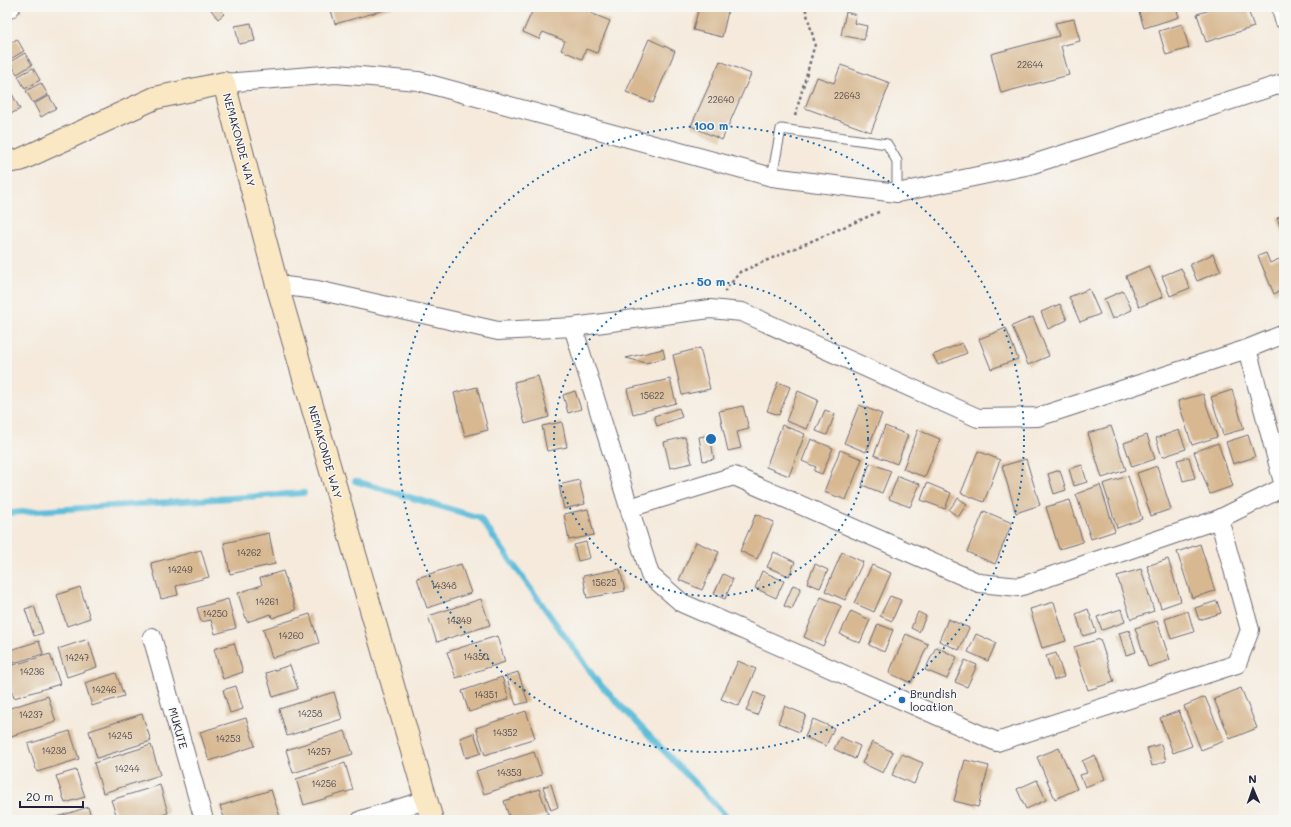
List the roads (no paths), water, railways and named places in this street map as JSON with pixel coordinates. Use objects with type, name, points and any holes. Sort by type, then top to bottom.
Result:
[{"type":"street","points":[[7,10],[11,7]]},
{"type":"street","points":[[1281,7],[1284,20]]},
{"type":"street","points":[[7,162],[20,160],[155,98],[224,83],[336,74],[418,81],[772,177],[897,193],[1030,165],[1284,83]]},
{"type":"street","name":"NEMAKONDE WAY","points":[[224,83],[277,285],[429,810]]},
{"type":"street","points":[[277,285],[317,290],[498,331],[573,327],[710,309],[742,312],[978,418],[1038,417],[1247,349],[1284,334]]},
{"type":"street","points":[[573,327],[650,575],[682,604],[997,742],[1237,664],[1250,630],[1219,519]]},
{"type":"street","points":[[629,508],[734,476],[979,583],[1019,587],[1219,519],[1284,486],[1247,349]]},
{"type":"street","name":"MUKUTE","points":[[152,637],[204,820]]},
{"type":"street","points":[[361,820],[429,810]]},
{"type":"lane","points":[[772,177],[781,129],[792,130],[887,144],[897,161],[897,193]]},
{"type":"waterway","points":[[355,481],[480,518],[597,681],[730,820]]},
{"type":"waterway","points":[[7,513],[304,493]]},
{"type":"place","name":"Brundish location","points":[[902,700]]}]
